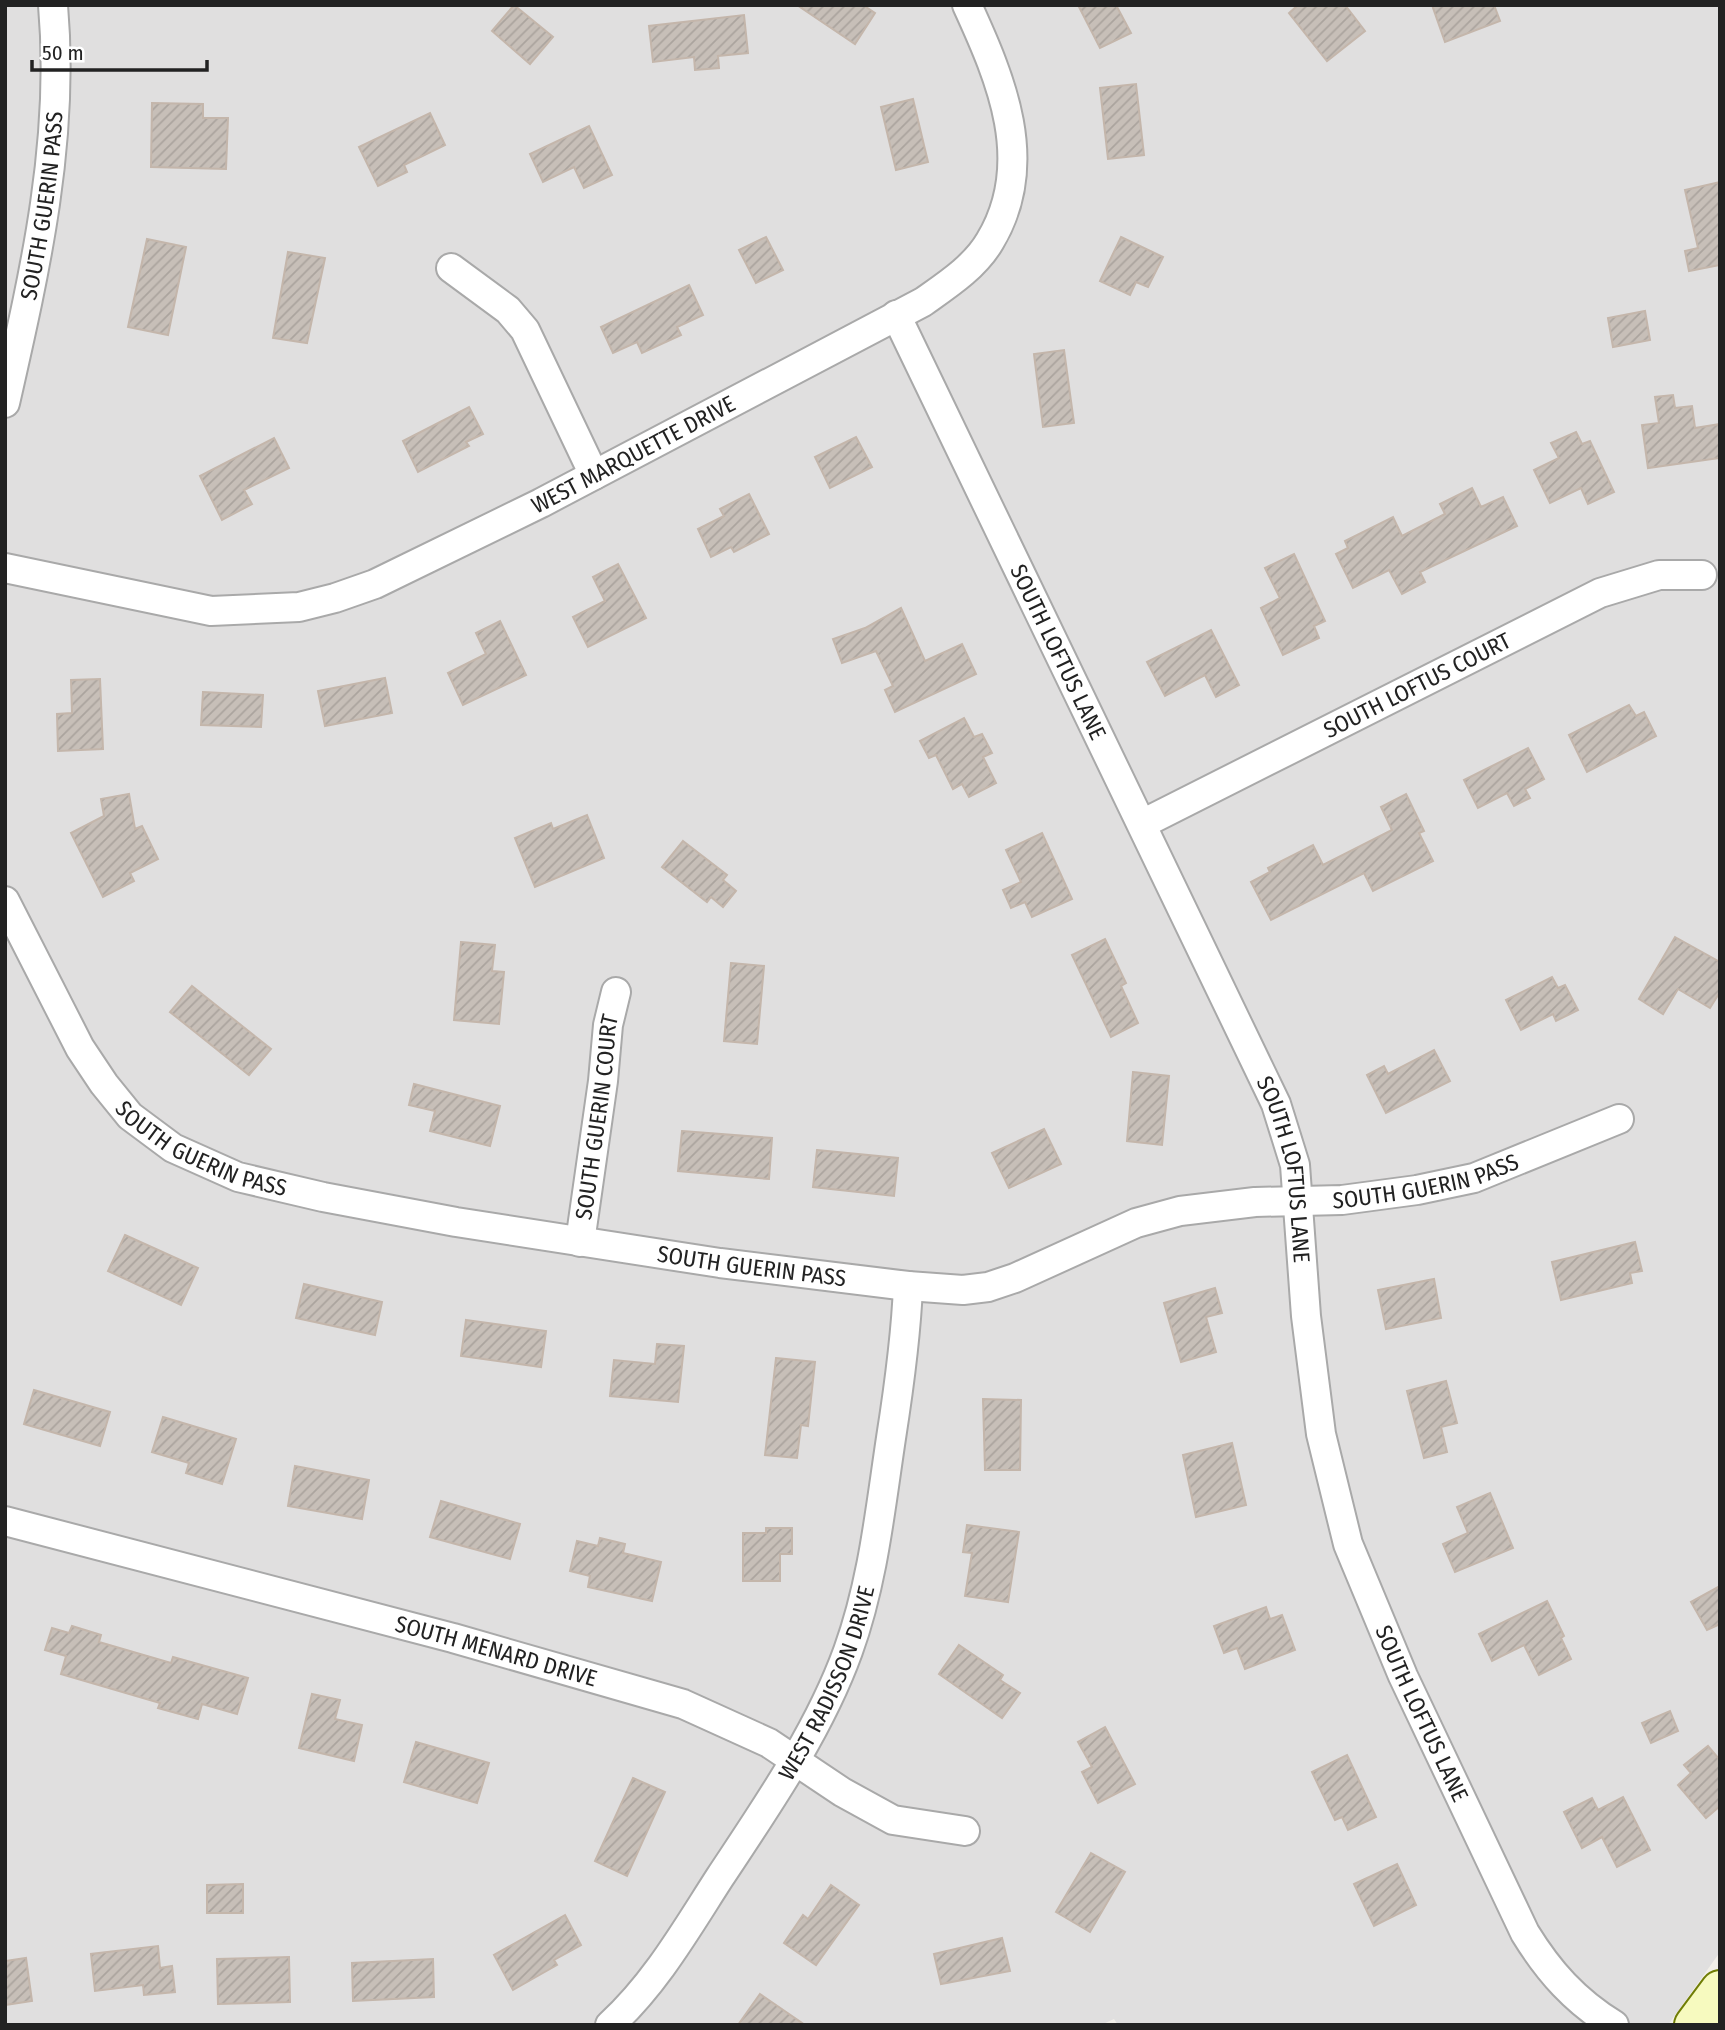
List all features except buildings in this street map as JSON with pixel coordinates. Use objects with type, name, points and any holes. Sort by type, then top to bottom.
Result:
[{"type":"main road","points":[[1694,2025],[1720,1990]]},
{"type":"street","name":"SOUTH GUERIN PASS","points":[[5,402],[29,296],[49,178],[56,86],[52,5]]},
{"type":"street","name":"WEST MARQUETTE DRIVE","points":[[5,568],[211,611],[299,607],[375,584],[594,475],[896,315],[958,277],[989,243],[1004,211],[1014,165],[1012,129],[1000,82],[967,5]]},
{"type":"street","points":[[451,268],[508,310],[525,330],[594,475]]},
{"type":"street","name":"SOUTH LOFTUS LANE","points":[[896,315],[1276,1104],[1295,1165],[1314,1385],[1324,1447],[1348,1544],[1403,1675],[1525,1933],[1543,1962],[1573,1997],[1614,2025]]},
{"type":"street","name":"SOUTH LOFTUS COURT","points":[[1142,824],[1600,593],[1659,575],[1702,575]]},
{"type":"street","name":"SOUTH GUERIN PASS","points":[[5,901],[80,1048],[104,1084],[130,1116],[173,1148],[238,1177],[323,1197],[580,1242],[908,1286],[963,1290],[988,1287],[1015,1278],[1136,1223],[1180,1211],[1255,1202],[1298,1202],[1417,1190],[1474,1178],[1619,1119]]},
{"type":"street","name":"SOUTH GUERIN COURT","points":[[580,1242],[599,1119],[608,1025],[616,992]]},
{"type":"street","name":"WEST RADISSON DRIVE","points":[[610,2025],[656,1974],[794,1758],[829,1696],[865,1599],[902,1378],[908,1286]]},
{"type":"street","name":"SOUTH MENARD DRIVE","points":[[5,1521],[453,1638],[670,1701],[739,1727],[794,1758],[842,1792],[893,1820],[965,1831]]},
{"type":"shaded area","points":[[5,5],[1720,5],[1720,1952],[1668,2025],[1118,2025],[1114,2019],[1101,2025],[5,2025]]}]
